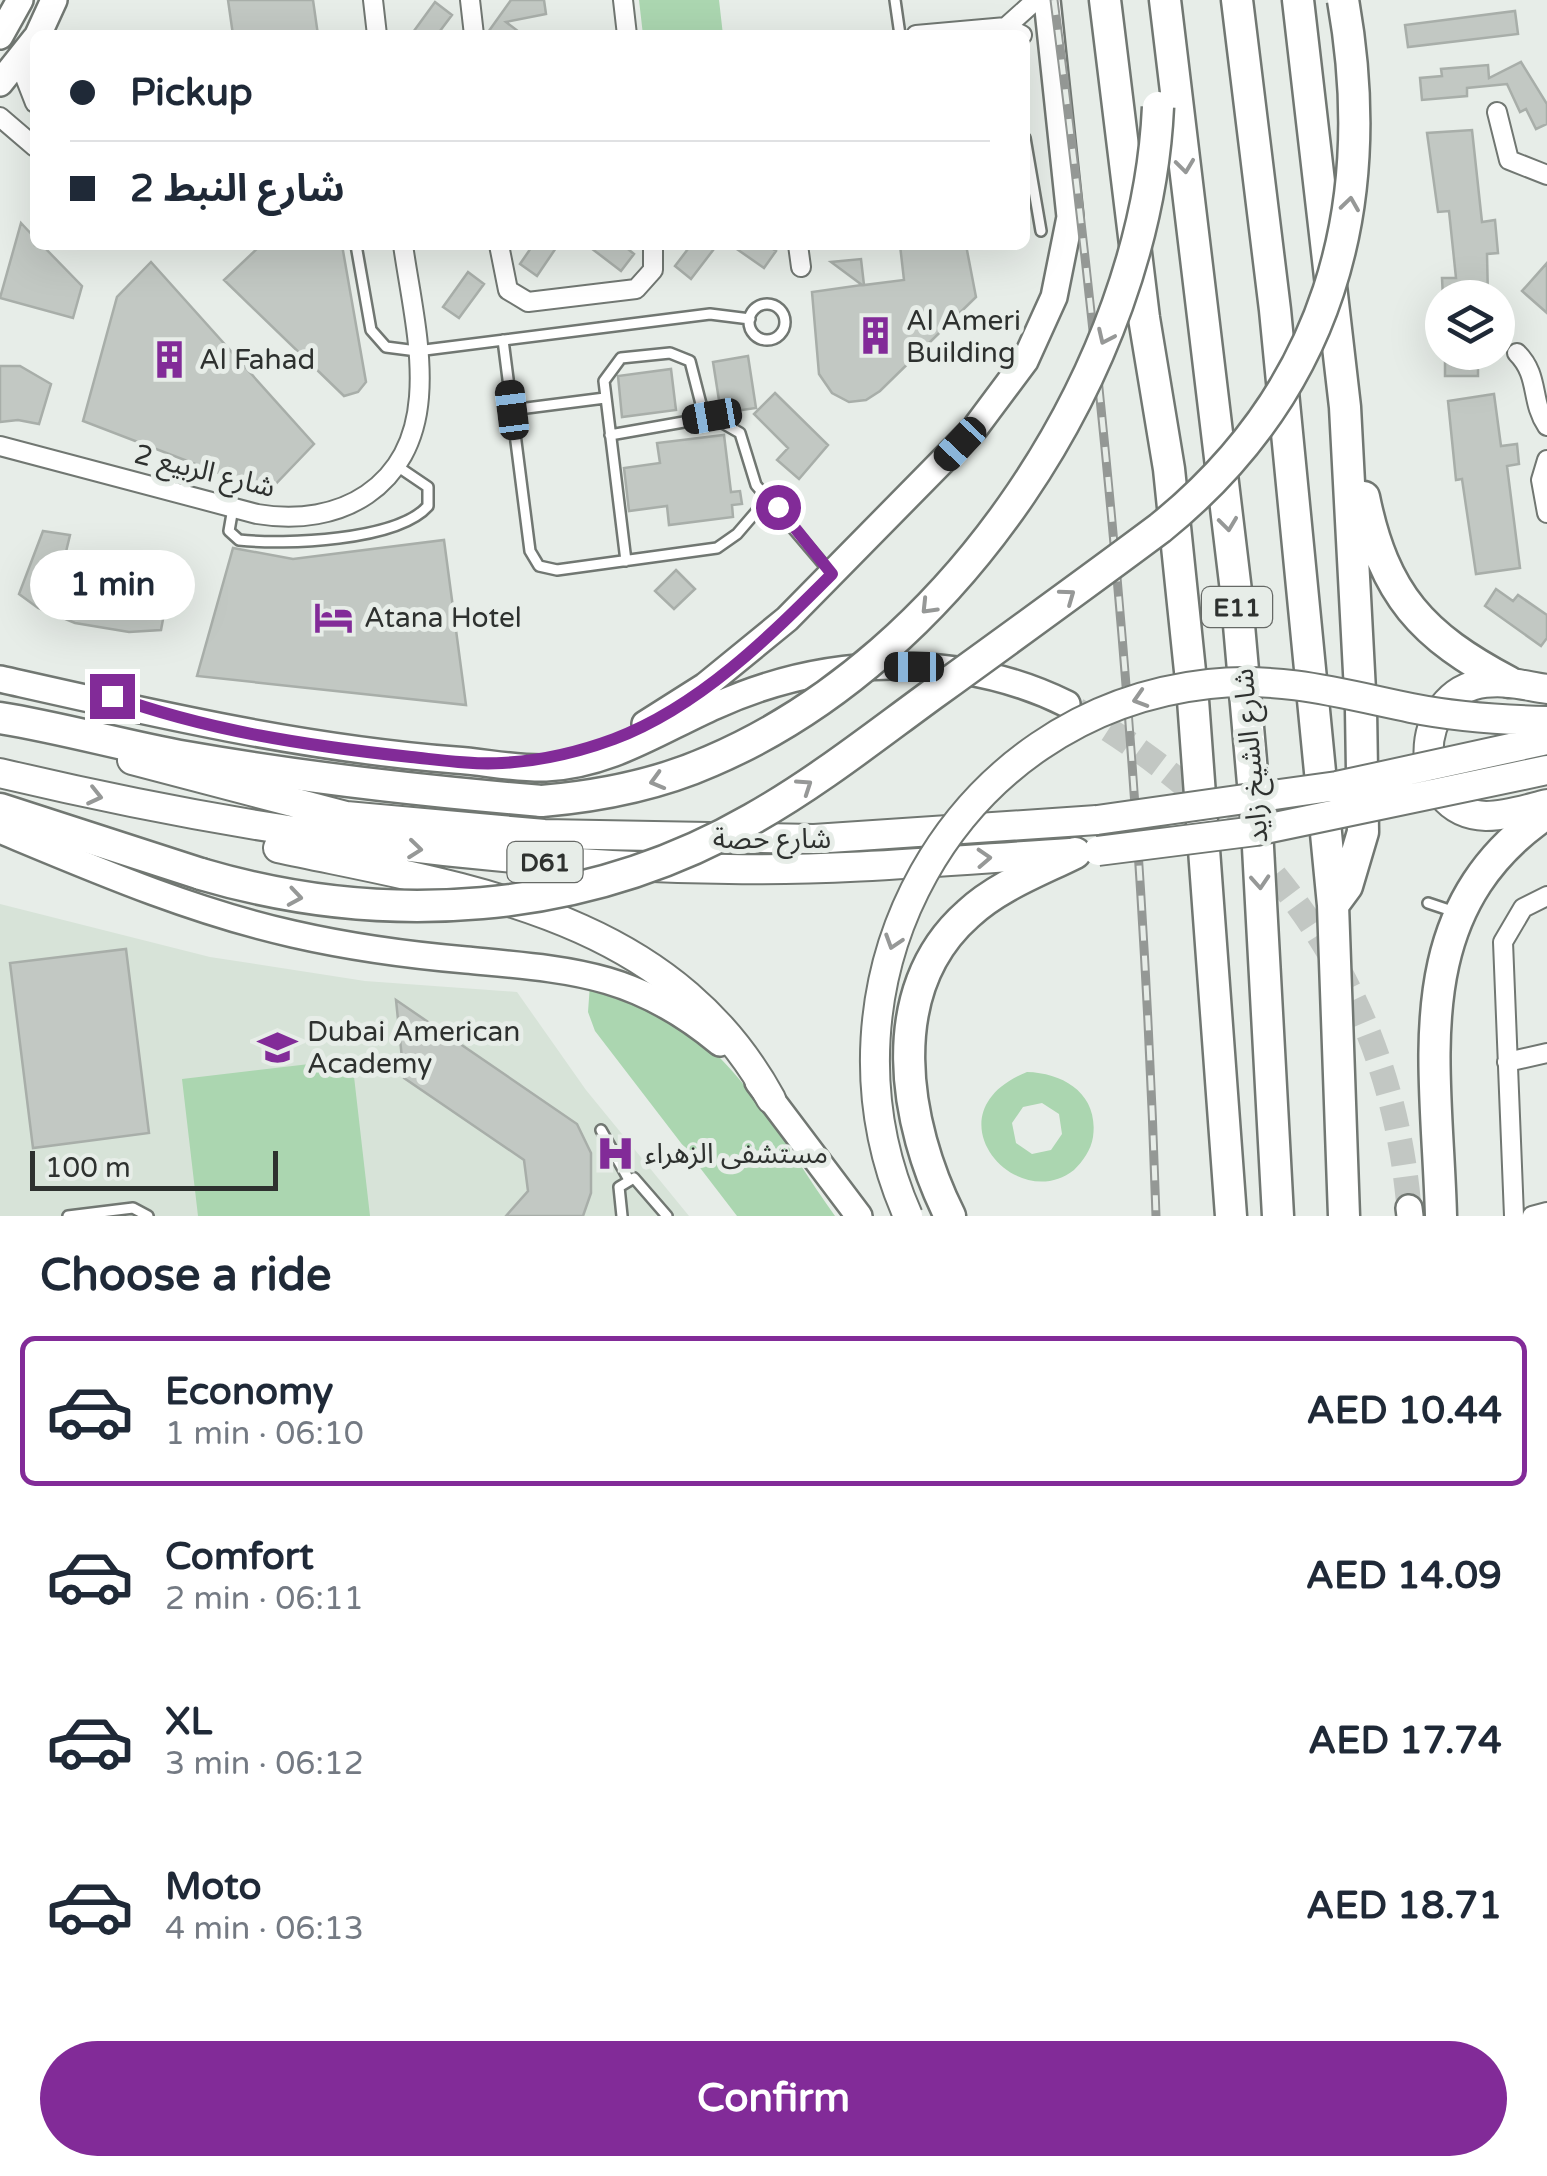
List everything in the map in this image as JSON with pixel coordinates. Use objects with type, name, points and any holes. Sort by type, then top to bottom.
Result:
[{"type":"highway","points":[[0,718],[184,757],[334,781],[438,795],[542,801],[646,784],[744,746],[846,680],[955,578],[1042,457],[1114,317],[1146,214],[1158,107],[1146,0]]},
{"type":"highway","name":"شارع الشيخ زايد","points":[[1165,0],[1236,592],[1257,829],[1278,1216]]},
{"type":"highway","name":"E11","points":[[1237,0],[1275,310],[1333,905],[1344,1216]]},
{"type":"highway","points":[[1298,0],[1345,407],[1364,813],[1354,868],[1333,905]]},
{"type":"highway","points":[[0,808],[200,874],[278,894],[399,908],[520,900],[638,870],[713,840],[784,800],[1160,528],[1209,486],[1252,437],[1304,354],[1329,294],[1346,230],[1354,166],[1355,100],[1343,0]]},
{"type":"highway","points":[[1108,10],[1144,318],[1169,469],[1210,927],[1230,1216]]},
{"type":"highway","points":[[1345,407],[1372,534],[1396,590],[1436,638],[1509,682]]},
{"type":"highway","points":[[1440,1216],[1435,1009],[1443,908],[1498,852],[1547,812]]},
{"type":"highway","points":[[950,1216],[921,1145],[910,1092],[910,1038],[921,986],[940,944],[965,916],[995,893],[1086,852]]},
{"type":"highway","points":[[1210,927],[1207,1015],[1213,1216]]},
{"type":"main road","points":[[0,36],[20,0]]},
{"type":"main road","points":[[39,30],[54,0]]},
{"type":"main road","points":[[497,764],[586,748],[647,723],[734,665],[832,574],[975,428],[1025,361],[1062,269],[1070,216],[1046,0]]},
{"type":"main road","points":[[0,84],[30,46]]},
{"type":"main road","points":[[0,662],[170,718]]},
{"type":"main road","points":[[0,679],[170,718],[348,749],[549,768],[591,762],[623,752],[739,696],[796,678],[855,668],[976,672],[1008,679],[1067,704]]},
{"type":"main road","points":[[908,1216],[886,1157],[875,1097],[874,1036],[883,975],[901,917],[929,862],[966,813],[1034,751],[1088,719],[1131,702],[1176,689],[1238,682],[1315,686],[1461,716],[1547,722]]},
{"type":"main road","points":[[1547,689],[1509,682],[1481,683],[1456,693],[1437,712],[1427,737],[1427,764],[1438,788],[1457,807],[1482,816],[1547,804]]},
{"type":"main road","name":"شارع حصة","points":[[0,730],[282,796],[346,816],[544,834],[814,839],[1097,820],[1319,789],[1547,740]]},
{"type":"main road","name":"شارع حصة","points":[[0,774],[148,808],[359,843],[604,866],[783,869],[1086,852],[1256,831],[1547,770]]},
{"type":"main road","points":[[148,808],[220,835],[471,887],[552,914],[627,954],[693,1002],[745,1056],[771,1099],[859,1216]]},
{"type":"main road","points":[[0,830],[160,895],[266,928],[375,949],[572,969],[612,980],[652,997],[706,1030],[771,1099]]},
{"type":"street","points":[[373,0],[376,30]]},
{"type":"street","points":[[470,0],[473,30]]},
{"type":"street","points":[[623,0],[626,30]]},
{"type":"street","points":[[1013,30],[1036,0]]},
{"type":"street","points":[[1030,48],[1055,68]]},
{"type":"street","points":[[20,62],[30,89]]},
{"type":"street","points":[[1497,112],[1508,160],[1547,174]]},
{"type":"street","points":[[0,118],[30,143]]},
{"type":"street","name":"شارع الربيع 2","points":[[0,446],[288,519],[319,517],[349,506],[375,490],[396,466],[417,411],[417,351],[404,250]]},
{"type":"street","points":[[501,250],[508,290],[528,302],[636,289],[653,270],[653,250]]},
{"type":"street","points":[[799,250],[801,267]]},
{"type":"street","points":[[1517,353],[1534,375],[1538,410],[1547,426]]},
{"type":"street","points":[[1547,460],[1541,480],[1547,513]]},
{"type":"street","points":[[1514,1216],[1503,942],[1523,908],[1547,896]]},
{"type":"street","points":[[1507,1062],[1547,1053]]},
{"type":"street","points":[[1532,1216],[1547,1212]]},
{"type":"lane","points":[[896,0],[899,30]]},
{"type":"lane","points":[[1030,167],[1041,231]]},
{"type":"lane","points":[[357,250],[374,338],[386,348],[417,351],[710,314],[750,319]]},
{"type":"lane","points":[[770,304],[782,312],[785,325],[777,337],[764,340],[752,332],[750,319],[757,307],[770,304]]},
{"type":"lane","points":[[502,340],[533,560],[548,570],[716,548],[737,534],[768,498]]},
{"type":"lane","points":[[626,561],[604,380],[615,362],[628,356],[678,354],[694,367],[701,404],[712,416],[740,433],[752,477],[832,574]]},
{"type":"lane","points":[[512,410],[604,398]]},
{"type":"lane","points":[[610,435],[712,416]]},
{"type":"lane","points":[[233,508],[229,531],[240,540],[318,540],[378,528],[414,517],[428,506],[428,487],[396,466]]},
{"type":"lane","points":[[602,1130],[628,1178]]},
{"type":"lane","points":[[622,1216],[619,1187],[628,1178]]},
{"type":"lane","points":[[628,1178],[639,1180],[667,1216]]},
{"type":"lane","points":[[68,1216],[133,1208],[148,1216]]},
{"type":"shaded area","name":"Dubai American Academy","points":[[0,904],[210,957],[365,981],[517,992],[586,1090],[689,1216],[0,1216]]},
{"type":"green space","points":[[639,0],[719,0],[722,30],[642,30]]},
{"type":"green space","points":[[590,984],[654,1009],[710,1049],[756,1101],[835,1216],[737,1216],[595,1031],[588,1012]]},
{"type":"green space","points":[[352,1059],[370,1216],[198,1216],[182,1079]]},
{"type":"green space","points":[[1027,1072],[1041,1073],[1066,1082],[1085,1098],[1093,1122],[1093,1137],[1074,1170],[1051,1181],[1028,1180],[1007,1170],[991,1154],[982,1133],[984,1111],[998,1090]],"holes":[[[1042,1103],[1059,1114],[1062,1134],[1051,1150],[1032,1154],[1016,1143],[1012,1123],[1023,1107]]]},
{"type":"building","points":[[228,0],[313,0],[317,30],[232,30]]},
{"type":"building","points":[[511,0],[544,0],[546,14],[506,22],[516,30],[490,30]]},
{"type":"building","points":[[435,2],[452,15],[441,30],[415,30]]},
{"type":"building","points":[[1515,11],[1518,34],[1408,47],[1405,25]]},
{"type":"building","points":[[1521,62],[1547,104],[1547,124],[1536,129],[1526,109],[1520,112],[1507,84],[1467,88],[1467,96],[1422,100],[1420,78],[1442,76],[1441,69],[1488,65],[1489,78]]},
{"type":"building","points":[[1472,130],[1482,222],[1495,220],[1498,253],[1487,254],[1488,280],[1442,280],[1456,278],[1449,211],[1438,212],[1427,133]]},
{"type":"building","points":[[21,223],[30,233],[30,250],[47,250],[82,286],[73,318],[0,298]]},
{"type":"building","points":[[256,250],[343,250],[366,382],[358,392],[344,396],[224,280]]},
{"type":"building","points":[[530,250],[555,250],[537,276],[520,264]]},
{"type":"building","points":[[594,250],[629,250],[634,254],[621,271]]},
{"type":"building","points":[[687,250],[713,250],[691,279],[675,266]]},
{"type":"building","points":[[738,250],[776,251],[764,268]]},
{"type":"building","name":"Al Ameri Building","points":[[901,250],[967,250],[976,297],[880,391],[866,400],[849,402],[832,393],[819,374],[812,292],[862,285],[831,262],[861,259],[864,285],[904,280]]},
{"type":"building","name":"Al Fahad","points":[[151,262],[314,444],[268,492],[83,421],[117,297]]},
{"type":"building","points":[[1547,263],[1547,313],[1522,291]]},
{"type":"building","points":[[468,272],[484,284],[459,318],[443,307]]},
{"type":"building","points":[[748,356],[756,408],[721,413],[713,362]]},
{"type":"building","points":[[0,366],[20,366],[51,384],[39,424],[0,422]]},
{"type":"building","points":[[671,369],[676,410],[622,417],[618,376]]},
{"type":"building","points":[[1445,370],[1478,370],[1478,376],[1445,376]]},
{"type":"building","points":[[775,393],[828,445],[799,479],[777,460],[788,448],[754,414]]},
{"type":"building","points":[[1494,394],[1501,446],[1517,444],[1519,464],[1507,466],[1520,568],[1476,574],[1462,479],[1456,480],[1448,401]]},
{"type":"building","points":[[724,435],[731,492],[740,491],[742,504],[732,505],[733,517],[669,525],[667,506],[629,511],[624,468],[660,463],[657,443]]},
{"type":"building","points":[[43,531],[70,535],[65,556],[140,575],[144,557],[173,566],[161,630],[129,632],[75,623],[38,608],[19,594]]},
{"type":"building","name":"Atana Hotel","points":[[444,540],[466,705],[197,676],[233,548],[293,559]]},
{"type":"building","points":[[676,570],[695,589],[674,609],[655,591]]},
{"type":"building","points":[[1496,589],[1513,601],[1518,595],[1547,615],[1547,638],[1541,646],[1485,606]]},
{"type":"building","points":[[126,949],[149,1133],[33,1148],[10,963]]},
{"type":"building","points":[[396,1000],[577,1124],[591,1153],[591,1193],[583,1216],[506,1216],[528,1191],[524,1160],[404,1078]]},
{"type":"tunnel","points":[[1077,710],[1145,754],[1206,804],[1260,858],[1307,918],[1345,982],[1376,1052],[1397,1127],[1409,1208]]},
{"type":"railway","points":[[1054,0],[1090,303],[1120,607],[1142,911],[1156,1216]]},
{"type":"place","name":"Al Ameri Building","points":[[876,336]]},
{"type":"place","name":"Al Fahad","points":[[169,359]]},
{"type":"place","name":"Atana Hotel","points":[[334,617]]},
{"type":"place","name":"Dubai American Academy","points":[[277,1047]]},
{"type":"place","name":"مستشفى الزهراء","points":[[615,1153]]},
{"type":"route","points":[[112,696],[170,718],[380,754],[497,764],[586,748],[647,723],[706,686],[761,643],[832,574],[778,507]]}]
